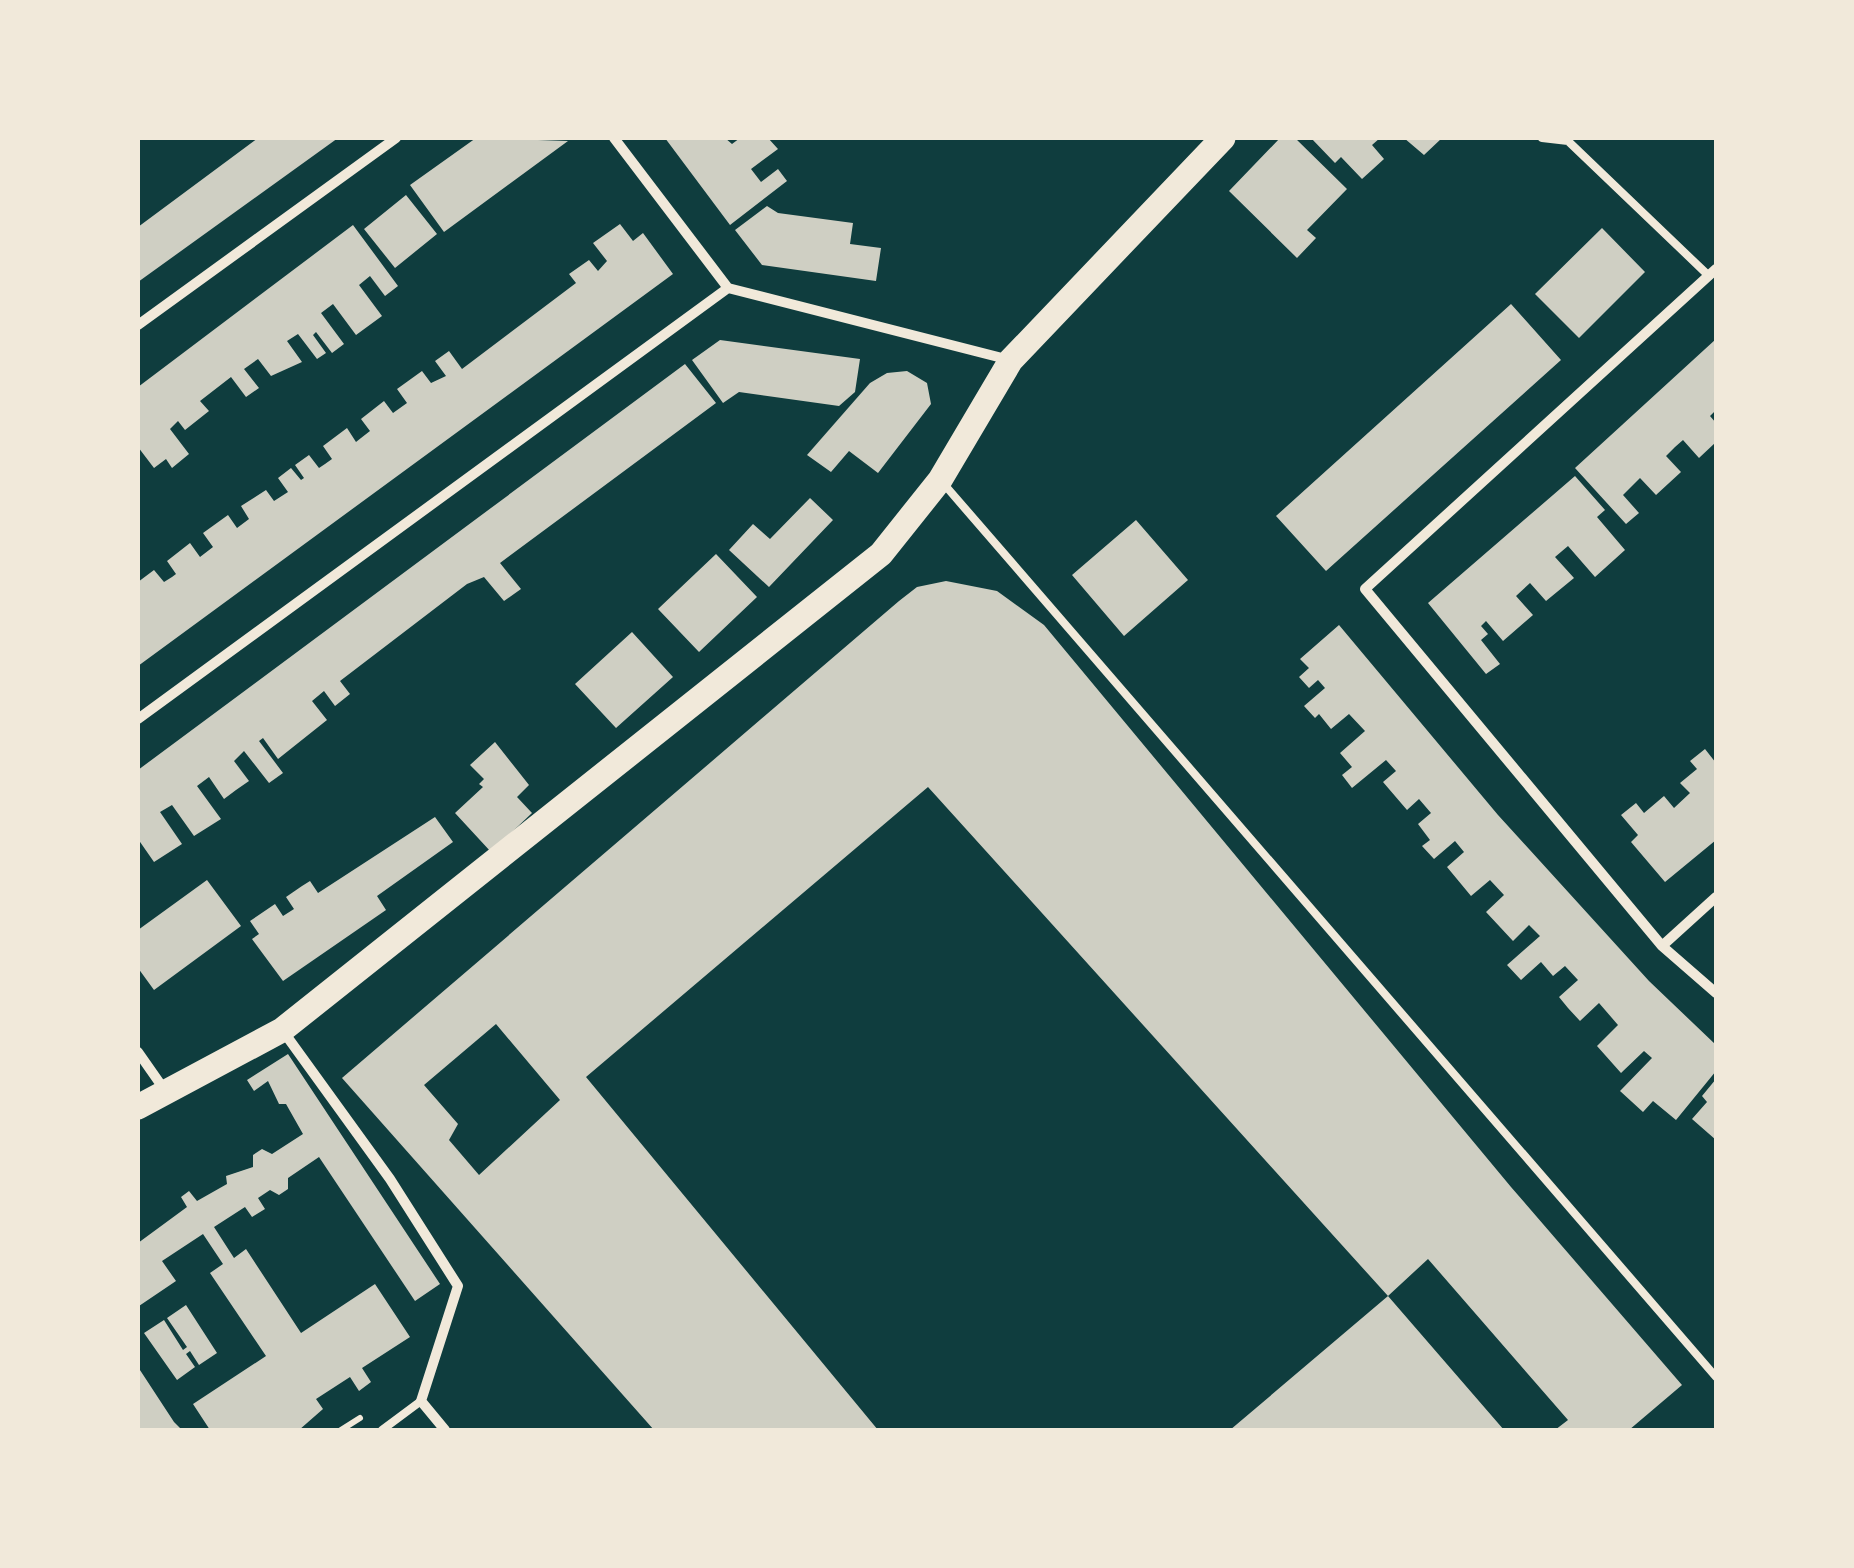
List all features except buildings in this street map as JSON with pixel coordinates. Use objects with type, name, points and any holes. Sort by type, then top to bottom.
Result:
[{"type":"main road","points":[[138,1107],[282,1030],[882,554],[940,480],[1011,360],[1223,138]]},
{"type":"street","points":[[138,325],[396,138]]},
{"type":"street","points":[[614,138],[728,288],[1011,360]]},
{"type":"street","points":[[1712,272],[1365,589],[1662,946],[1716,994]]},
{"type":"street","points":[[138,718],[728,288]]},
{"type":"street","points":[[1662,946],[1716,897]]},
{"type":"street","points":[[282,1030],[390,1179],[458,1286],[421,1401],[445,1430]]},
{"type":"street","points":[[138,1052],[166,1092]]},
{"type":"lane","points":[[1542,138],[1568,140],[1712,272]]},
{"type":"lane","points":[[940,480],[1716,1378]]},
{"type":"lane","points":[[382,1430],[421,1401]]},
{"type":"path","points":[[341,1430],[372,1410]]}]
